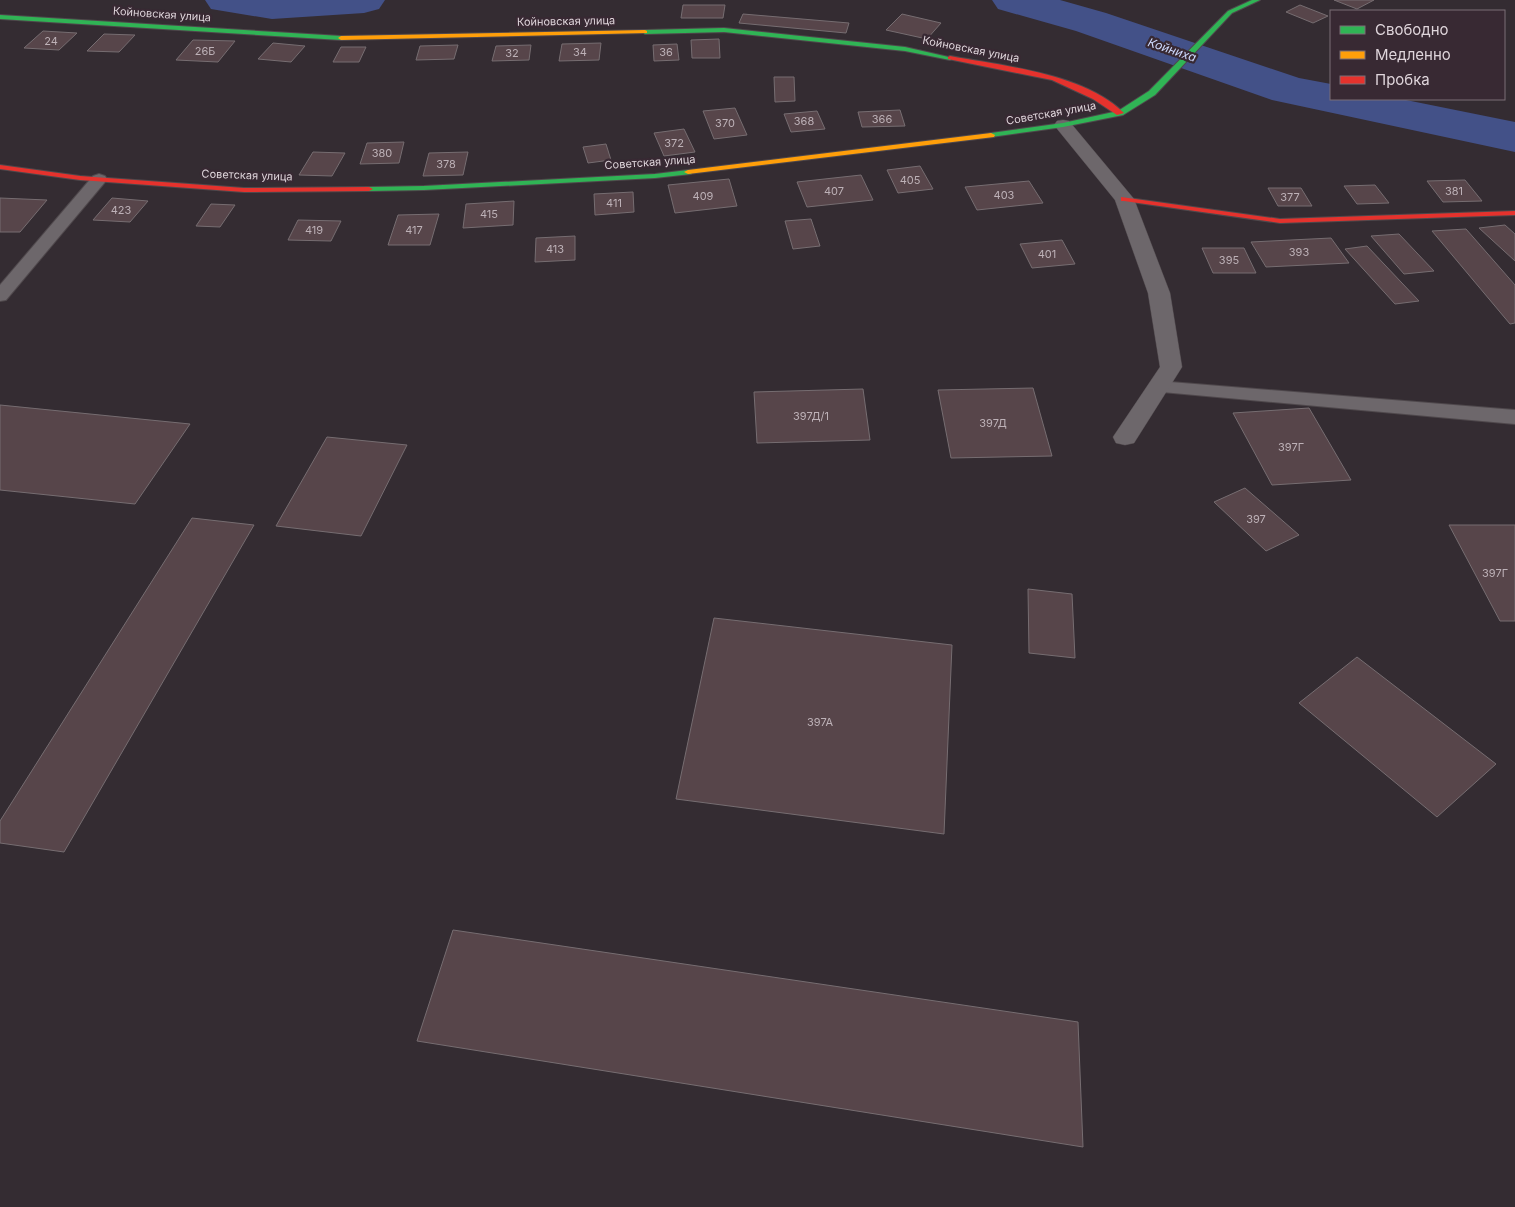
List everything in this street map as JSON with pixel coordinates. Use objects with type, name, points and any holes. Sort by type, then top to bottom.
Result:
[{"type":"street","name":"Советская улица","points":[[0,167],[100,179],[244,190],[424,188],[655,176],[993,135],[1063,125],[1120,113],[1152,93],[1230,12],[1257,0]]},
{"type":"street","name":"Койновская улица","points":[[0,17],[354,39],[724,30],[904,49],[1054,78],[1096,97],[1120,113]]},
{"type":"street","points":[[1063,125],[1124,199],[1159,294],[1171,367],[1125,437]]},
{"type":"street","points":[[1124,199],[1280,221],[1515,213]]},
{"type":"lane","points":[[0,296],[100,179]]},
{"type":"lane","points":[[1158,386],[1515,417]]},
{"type":"building","points":[[1334,0],[1374,0],[1357,9]]},
{"type":"building","points":[[683,5],[725,5],[723,18],[681,18]]},
{"type":"building","points":[[1300,5],[1328,16],[1313,23],[1286,12]]},
{"type":"building","points":[[743,14],[849,23],[846,33],[739,23]]},
{"type":"building","points":[[902,14],[941,23],[927,39],[886,30]]},
{"type":"building","points":[[43,31],[77,33],[59,50],[24,48]]},
{"type":"building","points":[[104,34],[135,35],[119,52],[87,51]]},
{"type":"building","points":[[719,39],[720,58],[692,58],[691,40]]},
{"type":"building","points":[[193,40],[235,41],[218,62],[176,60]]},
{"type":"building","points":[[273,43],[305,46],[291,62],[258,59]]},
{"type":"building","points":[[601,43],[599,60],[559,61],[562,44]]},
{"type":"building","points":[[677,44],[679,60],[654,61],[653,45]]},
{"type":"building","points":[[458,45],[454,59],[416,60],[420,46]]},
{"type":"building","points":[[531,45],[529,60],[492,61],[496,46]]},
{"type":"building","points":[[341,47],[366,47],[359,62],[333,62]]},
{"type":"building","points":[[774,77],[794,77],[795,101],[775,102]]},
{"type":"building","points":[[735,108],[747,135],[714,139],[703,111]]},
{"type":"building","points":[[900,110],[905,126],[862,127],[858,112]]},
{"type":"building","points":[[817,111],[825,129],[791,132],[784,114]]},
{"type":"building","points":[[684,129],[695,152],[664,156],[654,133]]},
{"type":"building","points":[[404,142],[399,163],[360,164],[367,143]]},
{"type":"building","points":[[606,144],[611,160],[588,163],[583,147]]},
{"type":"building","points":[[313,152],[345,153],[332,176],[299,175]]},
{"type":"building","points":[[468,152],[463,175],[423,176],[429,153]]},
{"type":"building","points":[[920,166],[933,189],[898,193],[887,170]]},
{"type":"building","points":[[861,175],[873,200],[807,207],[797,182]]},
{"type":"building","points":[[729,179],[737,206],[675,213],[668,185]]},
{"type":"building","points":[[1465,180],[1482,201],[1443,202],[1427,181]]},
{"type":"building","points":[[1029,181],[1043,203],[977,210],[965,187]]},
{"type":"building","points":[[1375,185],[1389,203],[1357,204],[1344,186]]},
{"type":"building","points":[[1268,188],[1301,188],[1312,206],[1278,206]]},
{"type":"building","points":[[633,192],[634,212],[595,215],[594,194]]},
{"type":"building","points":[[0,198],[47,200],[20,232],[0,232]]},
{"type":"building","points":[[112,198],[148,201],[130,222],[93,220]]},
{"type":"building","points":[[514,201],[513,225],[463,228],[466,204]]},
{"type":"building","points":[[211,204],[235,205],[220,227],[196,226]]},
{"type":"building","points":[[439,214],[430,245],[388,245],[398,215]]},
{"type":"building","points":[[811,219],[820,246],[793,249],[785,221]]},
{"type":"building","points":[[298,220],[341,221],[331,241],[288,240]]},
{"type":"building","points":[[1505,225],[1515,234],[1515,261],[1479,228]]},
{"type":"building","points":[[1466,229],[1515,285],[1515,323],[1510,324],[1432,231]]},
{"type":"building","points":[[1399,234],[1434,271],[1404,274],[1371,236]]},
{"type":"building","points":[[575,236],[575,260],[535,262],[536,238]]},
{"type":"building","points":[[1331,238],[1349,263],[1266,267],[1251,242]]},
{"type":"building","points":[[1062,240],[1075,264],[1032,268],[1020,244]]},
{"type":"building","points":[[1367,246],[1419,301],[1395,304],[1345,249]]},
{"type":"building","points":[[1202,248],[1244,248],[1256,273],[1213,273]]},
{"type":"building","points":[[1033,388],[1052,456],[951,458],[938,390]]},
{"type":"building","points":[[863,389],[870,440],[757,443],[754,392]]},
{"type":"building","points":[[0,405],[190,424],[135,504],[0,490]]},
{"type":"building","points":[[1309,408],[1351,480],[1272,485],[1233,413]]},
{"type":"building","points":[[327,437],[407,445],[361,536],[276,526]]},
{"type":"building","points":[[1245,488],[1299,535],[1266,551],[1214,502]]},
{"type":"building","points":[[192,518],[254,525],[64,852],[0,843],[0,821]]},
{"type":"building","points":[[1449,525],[1515,525],[1515,621],[1500,621]]},
{"type":"building","points":[[1028,589],[1072,594],[1075,658],[1029,653]]},
{"type":"building","points":[[714,618],[952,645],[944,834],[676,799]]},
{"type":"building","points":[[1357,657],[1496,764],[1437,817],[1299,703]]},
{"type":"building","points":[[453,930],[1078,1022],[1083,1147],[417,1041]]},
{"type":"waterway","name":"Койниха","points":[[226,0],[272,6],[364,0]]},
{"type":"waterway","name":"Койниха","points":[[1013,0],[1091,22],[1289,90],[1330,98]]},
{"type":"waterway","name":"Койниха","points":[[1338,100],[1515,137]]},
{"type":"traffic: fast","points":[[991,135],[1063,125],[1120,113],[1152,93],[1230,12],[1257,0]]},
{"type":"traffic: fast","points":[[0,17],[341,38]]},
{"type":"traffic: fast","points":[[645,32],[724,30],[905,49],[950,58]]},
{"type":"traffic: fast","points":[[369,189],[655,176],[688,172]]},
{"type":"traffic: slow","points":[[341,38],[645,32]]},
{"type":"traffic: slow","points":[[688,172],[991,135]]},
{"type":"traffic: jam","points":[[950,58],[1054,78],[1096,97],[1120,113]]},
{"type":"traffic: jam","points":[[0,167],[80,178],[244,190],[369,189]]},
{"type":"traffic: jam","points":[[1124,199],[1280,221],[1515,213]]}]
